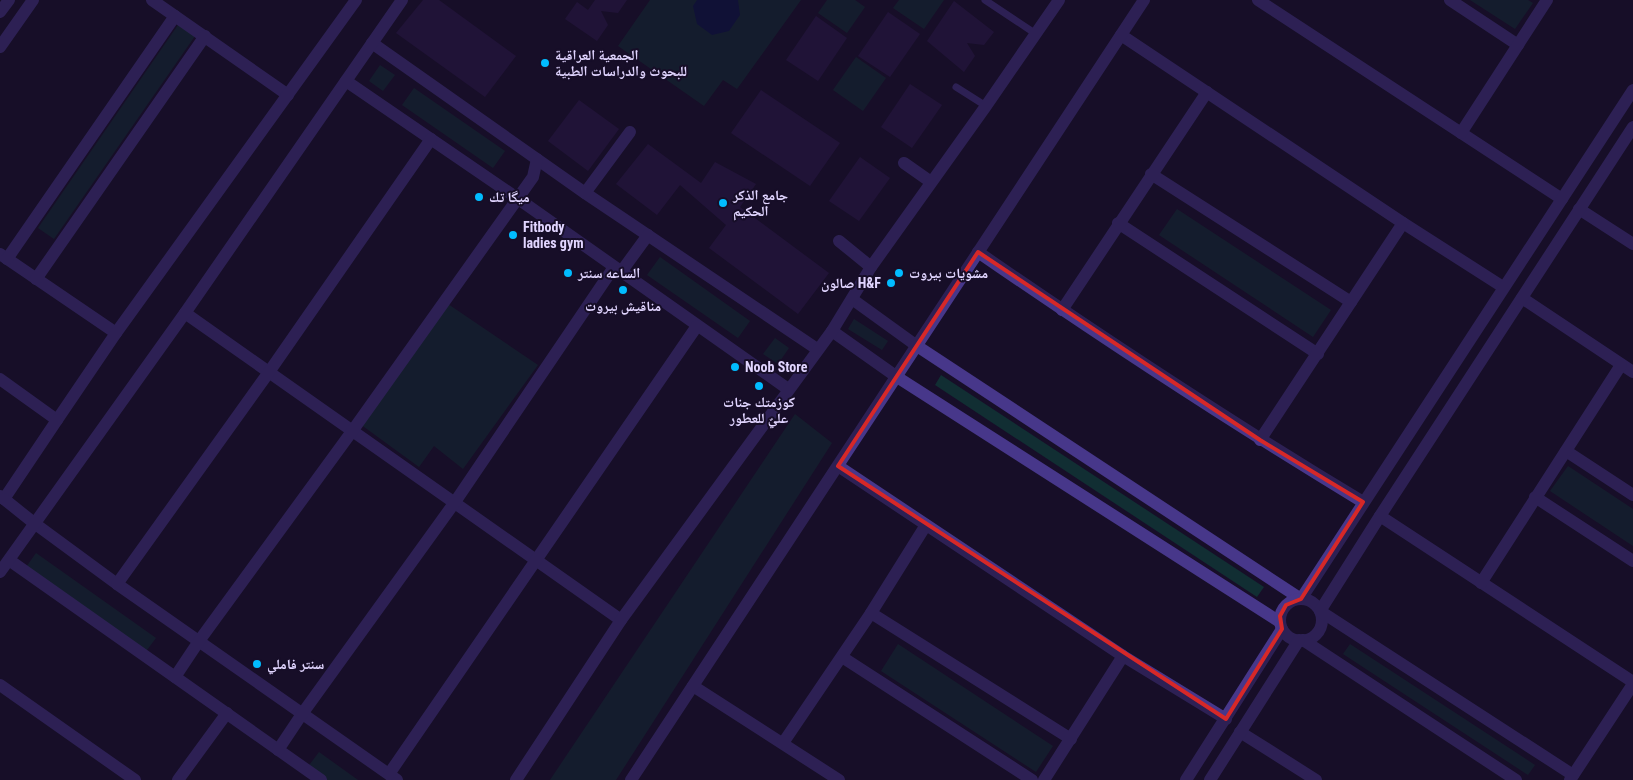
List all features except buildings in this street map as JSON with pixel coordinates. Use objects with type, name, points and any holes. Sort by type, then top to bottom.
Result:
[{"type":"street","points":[[0,12],[9,0]]},
{"type":"street","points":[[0,47],[33,0]]},
{"type":"street","points":[[152,0],[288,95]]},
{"type":"street","points":[[0,572],[185,314],[402,0]]},
{"type":"street","points":[[516,780],[622,620],[788,389],[832,331],[871,267],[1059,0]]},
{"type":"street","points":[[636,778],[693,686],[1144,0]]},
{"type":"street","points":[[1450,0],[1518,45]]},
{"type":"street","points":[[1461,133],[1547,0]]},
{"type":"street","points":[[1262,1],[1562,198]]},
{"type":"street","points":[[350,2],[288,95],[116,333],[2,498],[117,584],[393,777],[536,560],[697,326]]},
{"type":"street","points":[[116,333],[3,256],[175,16]]},
{"type":"street","points":[[1121,35],[1503,287]]},
{"type":"street","points":[[36,278],[205,36]]},
{"type":"street","points":[[372,43],[585,193],[817,350]]},
{"type":"street","points":[[346,81],[517,198],[788,389]]},
{"type":"street","points":[[1186,780],[1226,719],[1281,626],[1280,616],[1286,605],[1301,599],[1633,90]]},
{"type":"street","points":[[1062,310],[1118,223],[1207,92]]},
{"type":"street","points":[[1210,780],[1301,640],[1309,639],[1319,630],[1321,624],[1320,611],[1633,127]]},
{"type":"street","points":[[585,193],[630,132]]},
{"type":"street","points":[[117,584],[269,372],[431,139]]},
{"type":"street","points":[[175,677],[533,177],[538,159]]},
{"type":"street","points":[[904,163],[931,182]]},
{"type":"street","points":[[1151,174],[1351,302]]},
{"type":"street","points":[[1579,209],[1633,244]]},
{"type":"street","points":[[1260,440],[1403,222]]},
{"type":"street","points":[[1118,223],[1318,354]]},
{"type":"street","points":[[278,750],[618,270],[648,235]]},
{"type":"street","points":[[839,241],[871,267]]},
{"type":"street","points":[[978,252],[1062,310],[1260,440],[1363,502]]},
{"type":"street","points":[[1522,298],[1633,372]]},
{"type":"street","points":[[852,299],[917,346],[1301,599],[1311,602],[1320,611],[1571,777],[1633,683],[1380,516]]},
{"type":"street","points":[[185,314],[622,620]]},
{"type":"street","points":[[832,331],[896,376],[1281,626],[1286,634],[1301,640],[1516,780]]},
{"type":"street","points":[[1481,583],[1621,365]]},
{"type":"street","points":[[0,379],[57,420]]},
{"type":"street","points":[[1566,450],[1633,495]]},
{"type":"street","points":[[838,466],[1124,656],[1226,719]]},
{"type":"street","points":[[1535,497],[1633,562]]},
{"type":"street","points":[[783,743],[871,613],[926,525]]},
{"type":"street","points":[[9,560],[321,780]]},
{"type":"street","points":[[871,613],[1071,739]]},
{"type":"street","points":[[1044,780],[1124,656]]},
{"type":"street","points":[[842,657],[1032,780]]},
{"type":"street","points":[[0,685],[135,780]]},
{"type":"street","points":[[693,686],[840,780]]},
{"type":"street","points":[[178,780],[227,713]]},
{"type":"street","points":[[1240,732],[1316,780]]},
{"type":"lane","points":[[985,0],[1036,34]]},
{"type":"lane","points":[[956,87],[986,106]]},
{"type":"highlighted area","points":[[978,252],[1260,440],[1363,502],[1301,599],[1286,605],[1280,616],[1282,629],[1226,719],[838,466]]},
{"type":"green space","points":[[650,0],[801,0],[737,89],[723,80],[704,106],[618,46]]},
{"type":"green space","points":[[827,0],[855,0],[865,7],[847,33],[818,13]]},
{"type":"green space","points":[[899,0],[944,0],[924,29],[893,8]]},
{"type":"green space","points":[[1470,0],[1528,0],[1533,3],[1515,29]]},
{"type":"green space","points":[[178,25],[195,36],[54,239],[38,228]]},
{"type":"green space","points":[[856,57],[886,78],[863,111],[833,90]]},
{"type":"green space","points":[[380,65],[395,75],[383,91],[369,81]]},
{"type":"green space","points":[[414,88],[505,151],[493,168],[402,105]]},
{"type":"green space","points":[[1177,209],[1331,310],[1313,337],[1159,235]]},
{"type":"green space","points":[[660,257],[750,321],[738,338],[647,275]]},
{"type":"green space","points":[[448,304],[538,365],[463,469],[434,446],[419,467],[360,424]]},
{"type":"green space","points":[[854,319],[888,341],[882,350],[848,329]]},
{"type":"green space","points":[[775,338],[789,348],[778,364],[763,354]]},
{"type":"green space","points":[[941,375],[1264,587],[1257,597],[935,385]]},
{"type":"green space","points":[[795,414],[832,443],[616,780],[550,780]]},
{"type":"green space","points":[[1568,466],[1633,509],[1633,546],[1550,491]]},
{"type":"green space","points":[[36,553],[156,638],[144,654],[24,570]]},
{"type":"green space","points":[[898,644],[1053,746],[1036,772],[881,671]]},
{"type":"green space","points":[[1350,644],[1535,765],[1528,775],[1343,654]]},
{"type":"green space","points":[[319,752],[358,780],[324,780],[307,768]]},
{"type":"shaded area","points":[[697,0],[738,0],[740,15],[729,31],[712,35],[697,24],[693,6]]},
{"type":"place","name":"الجمعية العراقية للبحوث والدراسات الطبية","points":[[545,63]]},
{"type":"place","name":"ميگا تك","points":[[479,197]]},
{"type":"place","name":"جامع الذكر الحكيم","points":[[723,203]]},
{"type":"place","name":"Fitbody ladies gym","points":[[513,235]]},
{"type":"place","name":"الساعه سنتر","points":[[568,273]]},
{"type":"place","name":"مشويات بيروت","points":[[899,273]]},
{"type":"place","name":"صالون H&F","points":[[891,283]]},
{"type":"place","name":"مناقيش بيروت","points":[[623,290]]},
{"type":"place","name":"Noob Store","points":[[735,367]]},
{"type":"place","name":"كوزمتك جنات عليٌ للعطور","points":[[759,386]]},
{"type":"place","name":"سنتر فاملي","points":[[257,664]]}]
